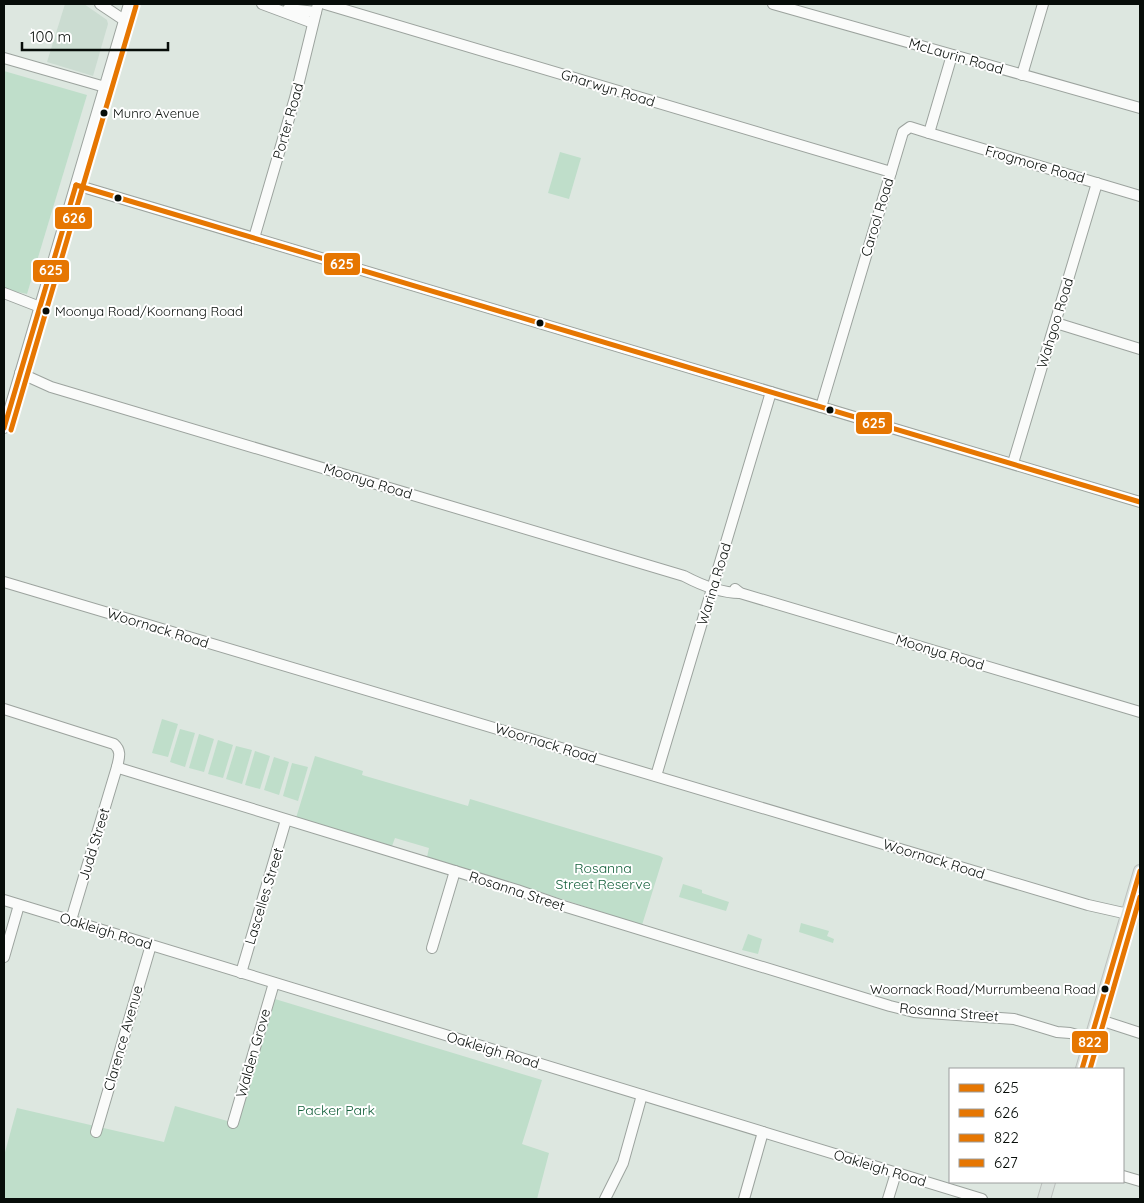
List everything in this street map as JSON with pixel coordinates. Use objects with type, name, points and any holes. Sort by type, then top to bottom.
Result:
[{"type":"main road","points":[[1082,1068],[1140,871]]},
{"type":"main road","points":[[1044,1199],[1049,1183]]},
{"type":"street","points":[[100,4],[124,20]]},
{"type":"street","name":"Gnarwyn Road","points":[[326,4],[891,172]]},
{"type":"street","name":"McLaurin Road","points":[[773,4],[1140,108]]},
{"type":"street","points":[[4,428],[127,5]]},
{"type":"street","points":[[267,5],[316,13]]},
{"type":"street","points":[[1022,75],[1040,5]]},
{"type":"street","name":"Porter Road","points":[[254,238],[295,98],[316,13]]},
{"type":"street","points":[[929,133],[952,55]]},
{"type":"street","points":[[4,58],[104,87]]},
{"type":"street","name":"Carool Road","points":[[821,407],[903,132],[910,127],[929,133]]},
{"type":"street","name":"Frogmore Road","points":[[929,133],[1140,196]]},
{"type":"street","name":"Wahgoo Road","points":[[1013,463],[1097,182]]},
{"type":"street","points":[[76,185],[1140,502]]},
{"type":"street","points":[[6,294],[41,302]]},
{"type":"street","points":[[1056,323],[1140,349]]},
{"type":"street","name":"Moonya Road","points":[[19,378],[684,576],[696,583],[714,585],[729,593],[740,592],[1140,712]]},
{"type":"street","name":"Warina Road","points":[[656,776],[771,392]]},
{"type":"street","name":"Woornack Road","points":[[4,582],[1127,917]]},
{"type":"street","points":[[4,709],[114,744],[120,753],[117,767]]},
{"type":"street","name":"Rosanna Street","points":[[117,767],[517,890],[560,906],[904,1010],[1005,1018],[1057,1032],[1068,1039],[1090,1043]]},
{"type":"street","name":"Judd Street","points":[[71,920],[117,767]]},
{"type":"street","name":"Lascelles Street","points":[[241,973],[286,820]]},
{"type":"street","points":[[432,948],[455,871]]},
{"type":"street","name":"Oakleigh Road","points":[[4,900],[982,1199]]},
{"type":"street","points":[[4,957],[19,905]]},
{"type":"street","name":"Clarence Avenue","points":[[96,1132],[151,945]]},
{"type":"street","name":"Walden Grove","points":[[233,1123],[274,983]]},
{"type":"street","points":[[1097,1019],[1140,1033]]},
{"type":"street","points":[[604,1199],[623,1163],[642,1095]]},
{"type":"street","points":[[744,1199],[763,1132]]},
{"type":"street","points":[[888,1199],[896,1173]]},
{"type":"street","points":[[1124,1176],[1140,1182]]},
{"type":"shaded area","points":[[65,4],[84,4],[107,20],[108,24],[93,76],[47,62]]},
{"type":"green space","points":[[4,71],[87,95],[27,294],[4,289]]},
{"type":"green space","points":[[560,152],[581,158],[569,199],[548,193]]},
{"type":"green space","points":[[162,719],[178,724],[168,757],[152,753]]},
{"type":"green space","points":[[180,729],[195,733],[185,767],[170,762]]},
{"type":"green space","points":[[199,734],[214,739],[204,772],[189,768]]},
{"type":"green space","points":[[218,740],[233,745],[223,778],[208,774]]},
{"type":"green space","points":[[236,746],[252,750],[242,784],[226,779]]},
{"type":"green space","points":[[255,751],[270,756],[260,789],[245,785]]},
{"type":"green space","name":"Rosanna Street Reserve","points":[[315,756],[363,771],[362,775],[468,806],[470,799],[660,856],[663,858],[642,925],[427,857],[429,848],[395,838],[392,846],[296,818]]},
{"type":"green space","points":[[274,757],[289,762],[279,795],[264,790]]},
{"type":"green space","points":[[292,763],[308,767],[298,801],[283,796]]},
{"type":"green space","points":[[683,884],[729,902],[726,911],[679,897]]},
{"type":"green space","points":[[801,923],[829,931],[827,936],[834,939],[833,943],[799,932]]},
{"type":"green space","points":[[748,934],[762,939],[758,954],[742,950]]},
{"type":"green space","name":"Packer Park","points":[[275,999],[542,1080],[522,1144],[549,1153],[537,1199],[4,1199],[4,1156],[17,1108],[164,1142],[175,1106],[238,1124]]},
{"type":"transit line","name":"626","points":[[11,430],[136,6]]},
{"type":"transit line","name":"625","points":[[76,185],[1140,502]]},
{"type":"transit line","name":"625","points":[[4,428],[76,185]]},
{"type":"transit line","name":"822","points":[[1082,1068],[1140,871]]},
{"type":"transit line","name":"627","points":[[1090,1068],[1140,897]]},
{"type":"place","name":"Munro Avenue","points":[[104,113]]},
{"type":"place","name":"Moonya Road/Koornang Road","points":[[46,311]]},
{"type":"place","name":"Woornack Road/Murrumbeena Road","points":[[1105,989]]}]
